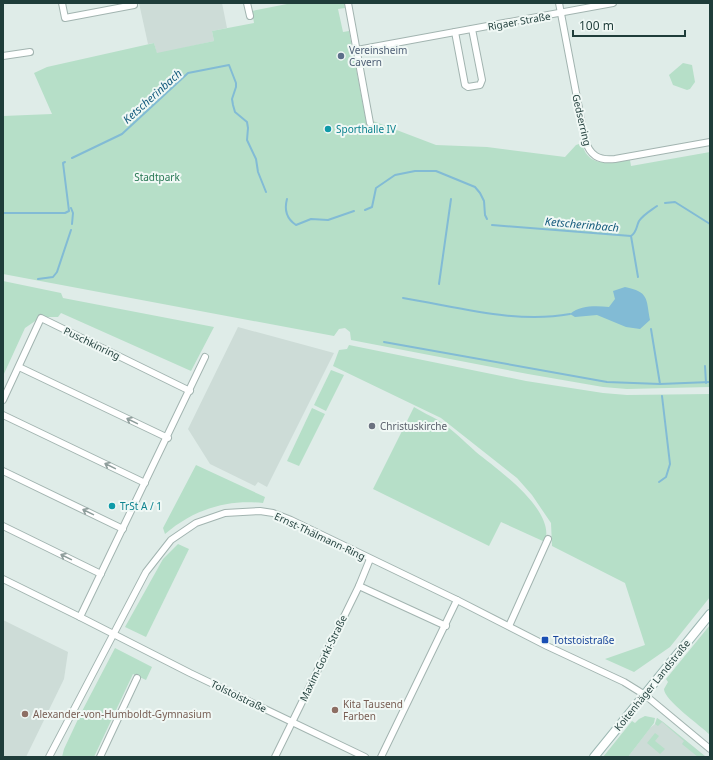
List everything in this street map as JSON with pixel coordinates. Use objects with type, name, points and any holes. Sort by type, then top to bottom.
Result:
[{"type":"main road","name":"Koitenhäger Landstraße","points":[[594,757],[710,614]]},
{"type":"street","points":[[62,3],[65,18],[134,5],[133,3]]},
{"type":"street","points":[[247,3],[250,16]]},
{"type":"street","points":[[348,3],[370,123]]},
{"type":"street","points":[[559,3],[561,13]]},
{"type":"street","name":"Rigaer Straße","points":[[357,50],[613,3]]},
{"type":"street","name":"Gedserring","points":[[561,13],[585,140],[591,154],[602,159],[615,160],[710,142]]},
{"type":"street","points":[[455,32],[465,85],[468,87],[475,86],[480,85],[482,80],[472,29]]},
{"type":"street","points":[[3,56],[30,52]]},
{"type":"street","name":"Puschkinring","points":[[3,400],[41,318],[190,391]]},
{"type":"street","points":[[80,617],[168,438],[205,357]]},
{"type":"street","points":[[19,367],[168,438]]},
{"type":"street","points":[[3,415],[145,483]]},
{"type":"street","points":[[3,471],[123,529]]},
{"type":"street","name":"Ernst-Thälmann-Ring","points":[[49,757],[146,572],[158,554],[171,540],[184,530],[208,518],[225,513],[260,511],[273,513],[291,520],[624,682],[645,695],[710,749]]},
{"type":"street","points":[[3,526],[101,574]]},
{"type":"street","points":[[509,626],[548,539]]},
{"type":"street","name":"Maxim-Gorki-Straße","points":[[276,757],[359,586],[370,559]]},
{"type":"street","points":[[3,579],[113,634]]},
{"type":"street","points":[[359,586],[446,626]]},
{"type":"street","points":[[381,757],[458,600]]},
{"type":"street","name":"Tolstoistraße","points":[[113,634],[365,757]]},
{"type":"street","points":[[100,757],[137,678]]},
{"type":"shaded area","points":[[139,3],[222,3],[227,28],[212,31],[214,41],[157,54],[154,43],[148,44]]},
{"type":"shaded area","points":[[238,327],[334,353],[267,487],[258,482],[255,486],[210,464],[188,429]]},
{"type":"shaded area","name":"Alexander-von-Humboldt-Gymnasium","points":[[3,620],[68,652],[64,679],[26,757],[3,757]]},
{"type":"shaded area","points":[[657,718],[706,757],[628,757],[650,728],[655,724]]},
{"type":"green space","name":"Stadtpark","points":[[292,3],[344,3],[345,8],[338,9],[343,32],[349,31],[367,126],[373,121],[436,145],[487,147],[565,157],[576,145],[582,143],[589,157],[594,160],[608,163],[630,160],[631,166],[710,152],[710,387],[627,389],[603,387],[351,340],[350,332],[345,328],[339,329],[334,336],[3,274],[3,116],[52,114],[34,73],[47,67],[154,43],[157,53],[214,41],[212,31],[254,23],[252,11]]},
{"type":"green space","points":[[683,63],[692,65],[695,82],[690,89],[687,90],[673,85],[669,75]]},
{"type":"green space","points":[[3,281],[61,293],[63,298],[214,327],[191,371],[61,313],[58,317],[41,317],[25,328],[3,376]]},
{"type":"green space","points":[[349,345],[526,381],[603,393],[627,395],[710,394],[710,597],[670,647],[634,672],[605,659],[645,645],[625,583],[552,546],[551,523],[532,495],[517,478],[441,418],[333,366],[339,350],[347,349]]},
{"type":"green space","points":[[331,370],[344,375],[326,411],[314,405]]},
{"type":"green space","points":[[414,407],[448,427],[523,492],[534,504],[542,517],[546,530],[545,542],[501,522],[489,546],[373,489]]},
{"type":"green space","points":[[312,408],[325,414],[299,466],[287,461]]},
{"type":"green space","points":[[196,465],[265,497],[263,503],[236,503],[211,508],[187,518],[165,534],[163,528]]},
{"type":"green space","points":[[178,544],[189,549],[146,637],[125,627],[163,559]]},
{"type":"green space","points":[[710,625],[710,735],[676,706],[666,694],[664,689],[668,682],[666,679]]},
{"type":"green space","points":[[115,648],[152,667],[146,680],[133,674],[94,757],[62,757],[64,749],[80,715]]},
{"type":"green space","points":[[645,716],[655,718],[654,723],[628,757],[603,757],[632,721],[635,723]]},
{"type":"green space","points":[[657,718],[706,757],[698,757],[682,744],[684,741],[662,722],[658,726],[655,724]]},
{"type":"green space","points":[[655,733],[659,736],[655,741],[665,749],[660,754],[647,743]]},
{"type":"water","points":[[625,287],[638,291],[647,301],[650,320],[640,329],[626,327],[597,315],[575,317],[570,314],[579,309],[594,306],[609,307],[615,299],[613,291]]},
{"type":"waterway","name":"Ketscherinbach","points":[[72,158],[122,134],[188,73],[229,65],[236,83],[232,99],[235,112],[247,122],[247,140],[256,159],[258,172],[266,192]]},
{"type":"waterway","name":"Ketscherinbach","points":[[3,213],[65,213],[69,211],[63,163],[65,162]]},
{"type":"waterway","name":"Ketscherinbach","points":[[365,210],[372,207],[376,188],[395,175],[415,171],[436,171],[475,187],[484,201],[485,215],[487,219]]},
{"type":"waterway","name":"Ketscherinbach","points":[[287,199],[286,207],[288,217],[296,225],[311,219],[328,220],[354,211]]},
{"type":"waterway","points":[[439,284],[451,199]]},
{"type":"waterway","name":"Ketscherinbach","points":[[665,203],[675,202],[710,224]]},
{"type":"waterway","name":"Ketscherinbach","points":[[492,225],[631,236],[639,221],[657,206]]},
{"type":"waterway","points":[[71,208],[73,213],[72,224]]},
{"type":"waterway","points":[[38,279],[53,277],[57,272],[71,230]]},
{"type":"waterway","points":[[631,236],[638,277]]},
{"type":"waterway","points":[[403,298],[508,316],[550,317],[570,314]]},
{"type":"waterway","points":[[651,329],[660,384]]},
{"type":"waterway","points":[[384,342],[607,382],[660,384],[710,382]]},
{"type":"waterway","points":[[705,366],[706,383]]},
{"type":"waterway","points":[[659,482],[666,477],[670,464],[662,396]]},
{"type":"place","name":"Vereinsheim Cavern","points":[[341,56]]},
{"type":"place","name":"Sporthalle IV","points":[[328,129]]},
{"type":"place","name":"Christuskirche","points":[[372,426]]},
{"type":"place","name":"TrSt A / 1","points":[[112,506]]},
{"type":"place","name":"Totstoistraße","points":[[545,640]]},
{"type":"place","name":"Kita Tausend Farben","points":[[335,710]]},
{"type":"place","name":"Alexander-von-Humboldt-Gymnasium","points":[[25,714]]}]
